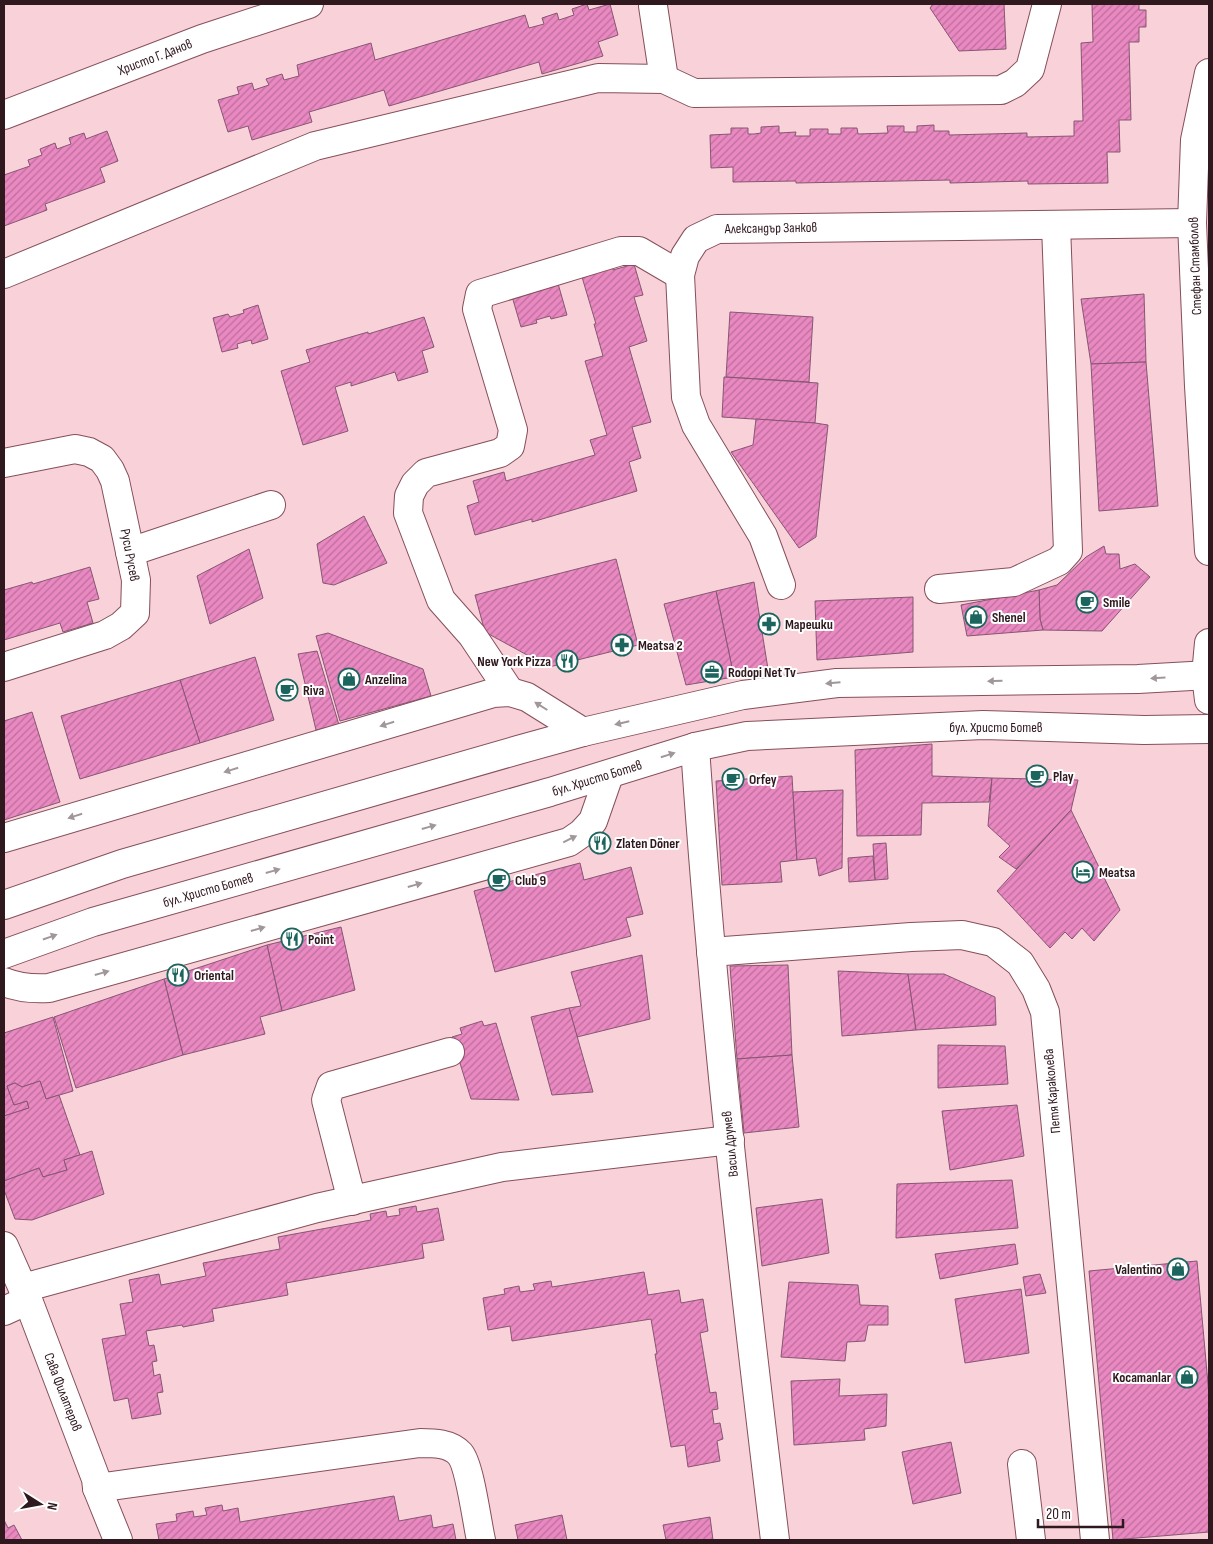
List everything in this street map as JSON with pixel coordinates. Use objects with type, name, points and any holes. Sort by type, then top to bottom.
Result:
[{"type":"street","name":"Христо Г. Данов","points":[[4,116],[202,39],[309,4]]},
{"type":"street","points":[[4,274],[316,146],[598,78],[664,79],[694,93],[1001,90],[1015,83],[1030,70],[1047,4]]},
{"type":"street","points":[[652,6],[664,79]]},
{"type":"street","name":"Стефан Стамболов","points":[[1209,73],[1195,140],[1192,223],[1204,385],[1209,551]]},
{"type":"street","name":"Александър Занков","points":[[782,585],[763,536],[696,425],[686,397],[680,274],[685,256],[696,239],[717,228],[1192,223]]},
{"type":"street","points":[[939,589],[1014,582],[1059,561],[1068,551],[1056,225]]},
{"type":"street","points":[[510,692],[472,635],[441,600],[408,513],[409,496],[415,484],[426,473],[500,453],[510,446],[513,430],[477,309],[480,294],[621,251],[639,251],[680,274]]},
{"type":"street","name":"Руси Русев","points":[[4,463],[75,449],[89,452],[102,459],[110,470],[114,481],[136,580],[135,613],[122,626],[105,635],[4,667]]},
{"type":"street","points":[[130,552],[271,505]]},
{"type":"street","points":[[4,905],[122,864],[583,732],[743,695],[837,683],[1138,679],[1208,683],[1209,643]]},
{"type":"street","points":[[4,838],[493,693],[510,692],[527,697],[583,732]]},
{"type":"street","name":"бул. Христо Ботев","points":[[4,954],[93,922],[609,775],[695,747],[747,736],[983,725],[1144,730],[1209,729]]},
{"type":"street","name":"Васил Друмев","points":[[695,747],[711,952],[775,1540]]},
{"type":"street","points":[[4,982],[16,987],[49,988],[569,842],[582,833],[592,821],[609,775]]},
{"type":"street","name":"Петя Караколева","points":[[711,952],[962,935],[993,942],[1020,962],[1036,990],[1045,1012],[1095,1540]]},
{"type":"street","points":[[352,1201],[326,1100],[331,1086],[450,1052]]},
{"type":"street","points":[[18,1300],[317,1208],[502,1166],[730,1140]]},
{"type":"street","name":"Сава Филатеров","points":[[4,1246],[18,1300],[96,1479],[97,1488],[118,1540]]},
{"type":"street","points":[[97,1488],[420,1443],[436,1443],[449,1446],[461,1455],[467,1469],[481,1540]]},
{"type":"street","points":[[1022,1464],[1031,1540]]},
{"type":"building","points":[[587,4],[589,10],[610,4],[618,35],[598,42],[603,56],[542,74],[539,62],[389,106],[384,90],[309,112],[312,122],[252,140],[248,126],[228,132],[218,100],[239,94],[237,87],[252,83],[254,90],[269,85],[266,79],[282,74],[284,80],[299,76],[297,65],[371,43],[375,60],[525,15],[529,28],[544,24],[542,18],[557,13],[559,20],[574,15],[572,9]]},
{"type":"building","points":[[933,4],[1004,4],[1006,49],[959,51],[930,8]]},
{"type":"building","points":[[1092,4],[1139,4],[1139,10],[1146,10],[1146,27],[1139,27],[1139,42],[1129,42],[1131,120],[1119,120],[1120,152],[1107,152],[1108,183],[1028,184],[1028,181],[950,183],[950,180],[796,183],[796,181],[733,182],[733,167],[711,168],[710,135],[731,134],[731,128],[748,128],[748,134],[754,134],[761,133],[761,127],[779,126],[779,133],[796,132],[795,136],[810,136],[810,129],[828,129],[828,134],[841,134],[841,128],[857,128],[858,134],[888,133],[887,126],[904,126],[904,132],[917,132],[917,126],[934,125],[934,131],[949,131],[949,135],[1027,133],[1027,137],[1074,136],[1074,121],[1083,121],[1081,43],[1093,42]]},
{"type":"building","points":[[107,131],[118,161],[100,168],[105,182],[45,204],[47,210],[4,226],[4,175],[30,166],[28,160],[42,155],[40,149],[55,143],[57,149],[71,144],[69,138],[84,133],[86,139]]},
{"type":"building","points":[[611,261],[613,270],[634,264],[643,295],[634,297],[647,341],[629,347],[651,422],[632,427],[641,458],[629,462],[637,491],[532,522],[532,519],[475,535],[467,506],[479,502],[473,481],[504,472],[506,481],[595,455],[590,440],[607,435],[585,361],[603,356],[594,324],[596,324],[579,267]]},
{"type":"building","points":[[557,280],[567,315],[551,319],[550,316],[536,320],[537,323],[521,327],[511,293]]},
{"type":"building","points":[[1144,294],[1146,362],[1091,364],[1081,299]]},
{"type":"building","points":[[258,305],[268,339],[252,344],[251,340],[237,344],[238,348],[222,352],[213,318],[228,314],[230,317],[244,313],[243,310]]},
{"type":"building","points":[[730,312],[813,317],[809,382],[726,377]]},
{"type":"building","points":[[424,317],[434,347],[422,351],[428,372],[398,381],[395,372],[351,386],[351,382],[335,387],[348,431],[303,445],[281,371],[310,362],[306,350]]},
{"type":"building","points":[[1146,362],[1158,506],[1099,511],[1091,364]]},
{"type":"building","points":[[724,377],[818,383],[815,423],[722,417]]},
{"type":"building","points":[[756,419],[828,425],[816,537],[799,548],[731,452],[753,445]]},
{"type":"building","points":[[364,516],[387,563],[334,585],[323,583],[317,544]]},
{"type":"building","points":[[1104,546],[1106,554],[1119,554],[1120,569],[1135,564],[1150,577],[1102,631],[1043,630],[1040,619],[1039,590],[1057,585],[1086,557]]},
{"type":"building","points":[[249,549],[263,598],[210,624],[197,576]]},
{"type":"building","points":[[616,559],[638,645],[549,667],[485,632],[475,595]]},
{"type":"building","points":[[90,567],[99,599],[87,602],[93,623],[63,632],[60,623],[4,640],[4,590],[32,582],[33,584]]},
{"type":"building","points":[[754,582],[768,669],[734,677],[716,591]]},
{"type":"building","points":[[1039,590],[1040,619],[1043,630],[967,636],[961,605]]},
{"type":"building","points":[[716,591],[734,677],[686,685],[664,604]]},
{"type":"building","points":[[913,597],[913,652],[817,660],[815,601]]},
{"type":"building","points":[[328,633],[423,669],[431,696],[340,721],[316,636]]},
{"type":"building","points":[[317,651],[339,725],[316,730],[298,654]]},
{"type":"building","points":[[255,657],[274,720],[200,743],[180,680]]},
{"type":"building","points":[[180,680],[200,743],[80,779],[61,716]]},
{"type":"building","points":[[32,712],[60,802],[4,820],[4,721]]},
{"type":"building","points":[[932,744],[932,776],[992,778],[989,802],[922,803],[921,835],[857,836],[855,750]]},
{"type":"building","points":[[792,776],[797,860],[780,862],[782,882],[722,885],[716,781]]},
{"type":"building","points":[[992,778],[1078,780],[1071,810],[1016,869],[999,857],[1010,846],[988,826]]},
{"type":"building","points":[[843,790],[842,868],[819,876],[816,858],[797,860],[793,792]]},
{"type":"building","points":[[1071,810],[1120,910],[1094,941],[1082,928],[1072,939],[1065,932],[1050,948],[997,891]]},
{"type":"building","points":[[886,843],[888,879],[875,880],[873,844]]},
{"type":"building","points":[[873,856],[875,880],[849,882],[848,858]]},
{"type":"building","points":[[580,863],[584,880],[631,867],[643,914],[626,918],[631,936],[495,972],[474,891]]},
{"type":"building","points":[[341,927],[355,990],[282,1011],[267,945]]},
{"type":"building","points":[[267,945],[282,1011],[260,1017],[265,1034],[183,1055],[164,979]]},
{"type":"building","points":[[642,955],[650,1019],[577,1037],[569,1008],[581,1006],[571,972]]},
{"type":"building","points":[[788,965],[792,1055],[737,1059],[730,966]]},
{"type":"building","points":[[838,971],[908,974],[916,1030],[842,1036]]},
{"type":"building","points":[[908,974],[944,974],[995,997],[996,1025],[916,1030]]},
{"type":"building","points":[[164,979],[183,1055],[76,1088],[54,1017]]},
{"type":"building","points":[[569,1008],[593,1092],[552,1095],[531,1017]]},
{"type":"building","points":[[53,1017],[73,1091],[46,1099],[40,1081],[22,1087],[15,1083],[7,1086],[14,1105],[27,1101],[29,1108],[4,1116],[4,1033]]},
{"type":"building","points":[[482,1021],[484,1026],[496,1023],[519,1100],[471,1099],[452,1037],[462,1034],[460,1028]]},
{"type":"building","points":[[938,1045],[1005,1046],[1008,1084],[938,1088]]},
{"type":"building","points":[[792,1055],[799,1127],[744,1133],[737,1059]]},
{"type":"building","points":[[40,1081],[46,1099],[59,1095],[80,1155],[64,1160],[67,1170],[43,1177],[39,1168],[4,1181],[4,1116],[29,1108],[27,1101],[14,1105],[7,1086],[15,1083],[22,1087]]},
{"type":"building","points":[[1017,1105],[1024,1156],[950,1170],[942,1111]]},
{"type":"building","points":[[92,1151],[104,1194],[32,1220],[15,1219],[4,1190],[4,1181],[39,1168],[43,1177],[67,1170],[64,1160]]},
{"type":"building","points":[[1012,1180],[1018,1228],[896,1238],[897,1184]]},
{"type":"building","points":[[822,1199],[829,1253],[762,1266],[756,1208]]},
{"type":"building","points":[[416,1206],[417,1212],[438,1208],[444,1240],[422,1244],[424,1258],[286,1283],[288,1295],[212,1309],[214,1321],[146,1331],[149,1346],[154,1345],[157,1361],[152,1362],[154,1376],[160,1374],[163,1392],[157,1393],[161,1414],[132,1419],[128,1398],[114,1401],[102,1339],[126,1335],[120,1304],[133,1302],[129,1280],[159,1274],[161,1285],[206,1276],[203,1263],[280,1249],[278,1237],[371,1220],[370,1214],[386,1211],[387,1217],[400,1215],[399,1209]]},
{"type":"building","points":[[1015,1244],[1018,1264],[940,1279],[935,1254]]},
{"type":"building","points":[[1197,1261],[1209,1395],[1209,1532],[1113,1540],[1089,1271]]},
{"type":"building","points":[[644,1272],[648,1295],[679,1290],[681,1303],[703,1299],[708,1331],[700,1333],[710,1393],[716,1392],[718,1409],[712,1410],[714,1424],[720,1423],[723,1439],[717,1441],[720,1461],[688,1467],[685,1445],[671,1447],[651,1319],[512,1341],[510,1326],[488,1330],[483,1298],[505,1294],[504,1289],[519,1286],[520,1292],[535,1290],[533,1284],[551,1281],[552,1287]]},
{"type":"building","points":[[1040,1274],[1046,1293],[1026,1296],[1023,1277]]},
{"type":"building","points":[[789,1282],[858,1285],[860,1305],[888,1306],[888,1325],[868,1325],[865,1341],[847,1342],[845,1361],[781,1357]]},
{"type":"building","points":[[1021,1289],[1029,1353],[965,1363],[955,1299]]},
{"type":"building","points":[[840,1379],[839,1396],[887,1394],[886,1426],[864,1429],[865,1440],[794,1445],[791,1381]]},
{"type":"building","points":[[951,1442],[961,1493],[913,1504],[902,1452]]},
{"type":"building","points":[[394,1496],[399,1521],[431,1515],[433,1528],[453,1524],[456,1540],[159,1540],[156,1524],[177,1521],[176,1514],[193,1511],[194,1517],[207,1515],[205,1508],[222,1505],[223,1511],[238,1508],[240,1522]]},
{"type":"building","points":[[562,1515],[567,1540],[518,1540],[515,1525]]},
{"type":"building","points":[[710,1517],[713,1540],[666,1540],[663,1525]]},
{"type":"building","points":[[4,1520],[8,1528],[14,1525],[22,1540],[4,1540]]},
{"type":"place","name":"Smile","points":[[1087,602]]},
{"type":"place","name":"Shenel","points":[[976,617]]},
{"type":"place","name":"Марешки","points":[[769,624]]},
{"type":"place","name":"Meatsa 2","points":[[622,645]]},
{"type":"place","name":"New York Pizza","points":[[567,661]]},
{"type":"place","name":"Rodopi Net Tv","points":[[712,672]]},
{"type":"place","name":"Anzelina","points":[[349,679]]},
{"type":"place","name":"Riva","points":[[287,690]]},
{"type":"place","name":"Play","points":[[1037,776]]},
{"type":"place","name":"Orfey","points":[[733,779]]},
{"type":"place","name":"Zlaten Döner","points":[[600,843]]},
{"type":"place","name":"Meatsa","points":[[1083,872]]},
{"type":"place","name":"Club 9","points":[[499,880]]},
{"type":"place","name":"Point","points":[[292,939]]},
{"type":"place","name":"Oriental","points":[[178,975]]},
{"type":"place","name":"Valentino","points":[[1178,1269]]},
{"type":"place","name":"Kocamanlar","points":[[1187,1377]]}]
